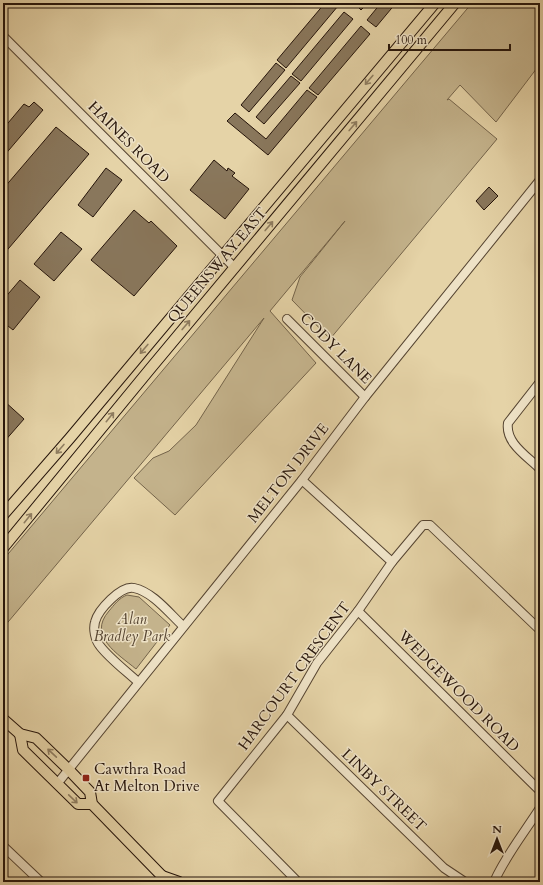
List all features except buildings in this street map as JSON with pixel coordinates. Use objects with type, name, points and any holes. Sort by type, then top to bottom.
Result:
[{"type":"main road","name":"QUEENSWAY EAST","points":[[3,515],[70,438],[435,3]]},
{"type":"main road","name":"QUEENSWAY EAST","points":[[3,548],[455,3]]},
{"type":"main road","points":[[3,719],[20,734],[36,738],[90,792],[92,804],[164,879],[179,882]]},
{"type":"main road","points":[[20,734],[23,750],[57,784],[78,804],[92,804]]},
{"type":"street","name":"HAINES ROAD","points":[[3,36],[235,268]]},
{"type":"street","name":"MELTON DRIVE","points":[[57,784],[302,480],[364,397],[540,180]]},
{"type":"street","name":"CODY LANE","points":[[287,319],[364,397]]},
{"type":"street","points":[[540,382],[508,423],[507,431],[510,439],[540,469]]},
{"type":"street","points":[[302,480],[392,562]]},
{"type":"street","name":"HARCOURT CRESCENT","points":[[298,882],[218,802],[287,714],[317,663],[358,612],[392,562],[423,525],[430,525],[540,630]]},
{"type":"street","points":[[138,682],[99,646],[94,630],[97,617],[117,593],[123,589],[134,588],[150,596],[183,626]]},
{"type":"street","name":"WEDGEWOOD ROAD","points":[[358,612],[540,791]]},
{"type":"street","name":"LINBY STREET","points":[[287,714],[444,868],[465,882]]},
{"type":"street","points":[[494,882],[504,860],[520,841],[540,808]]},
{"type":"street","points":[[3,846],[41,882]]},
{"type":"green space","points":[[472,3],[540,3],[540,64],[496,122],[460,85],[447,100],[449,99],[497,139],[330,339],[292,300],[300,277],[345,221],[270,311],[316,363],[175,515],[134,478],[153,458],[169,451],[196,425],[264,318],[3,628],[3,560]]},
{"type":"green space","name":"Alan Bradley Park","points":[[127,595],[139,597],[170,625],[136,669],[114,651],[108,644],[103,636],[101,628],[103,620],[109,611],[119,600]]},
{"type":"place","name":"Cawthra Road At Melton Drive","points":[[86,778]]}]
